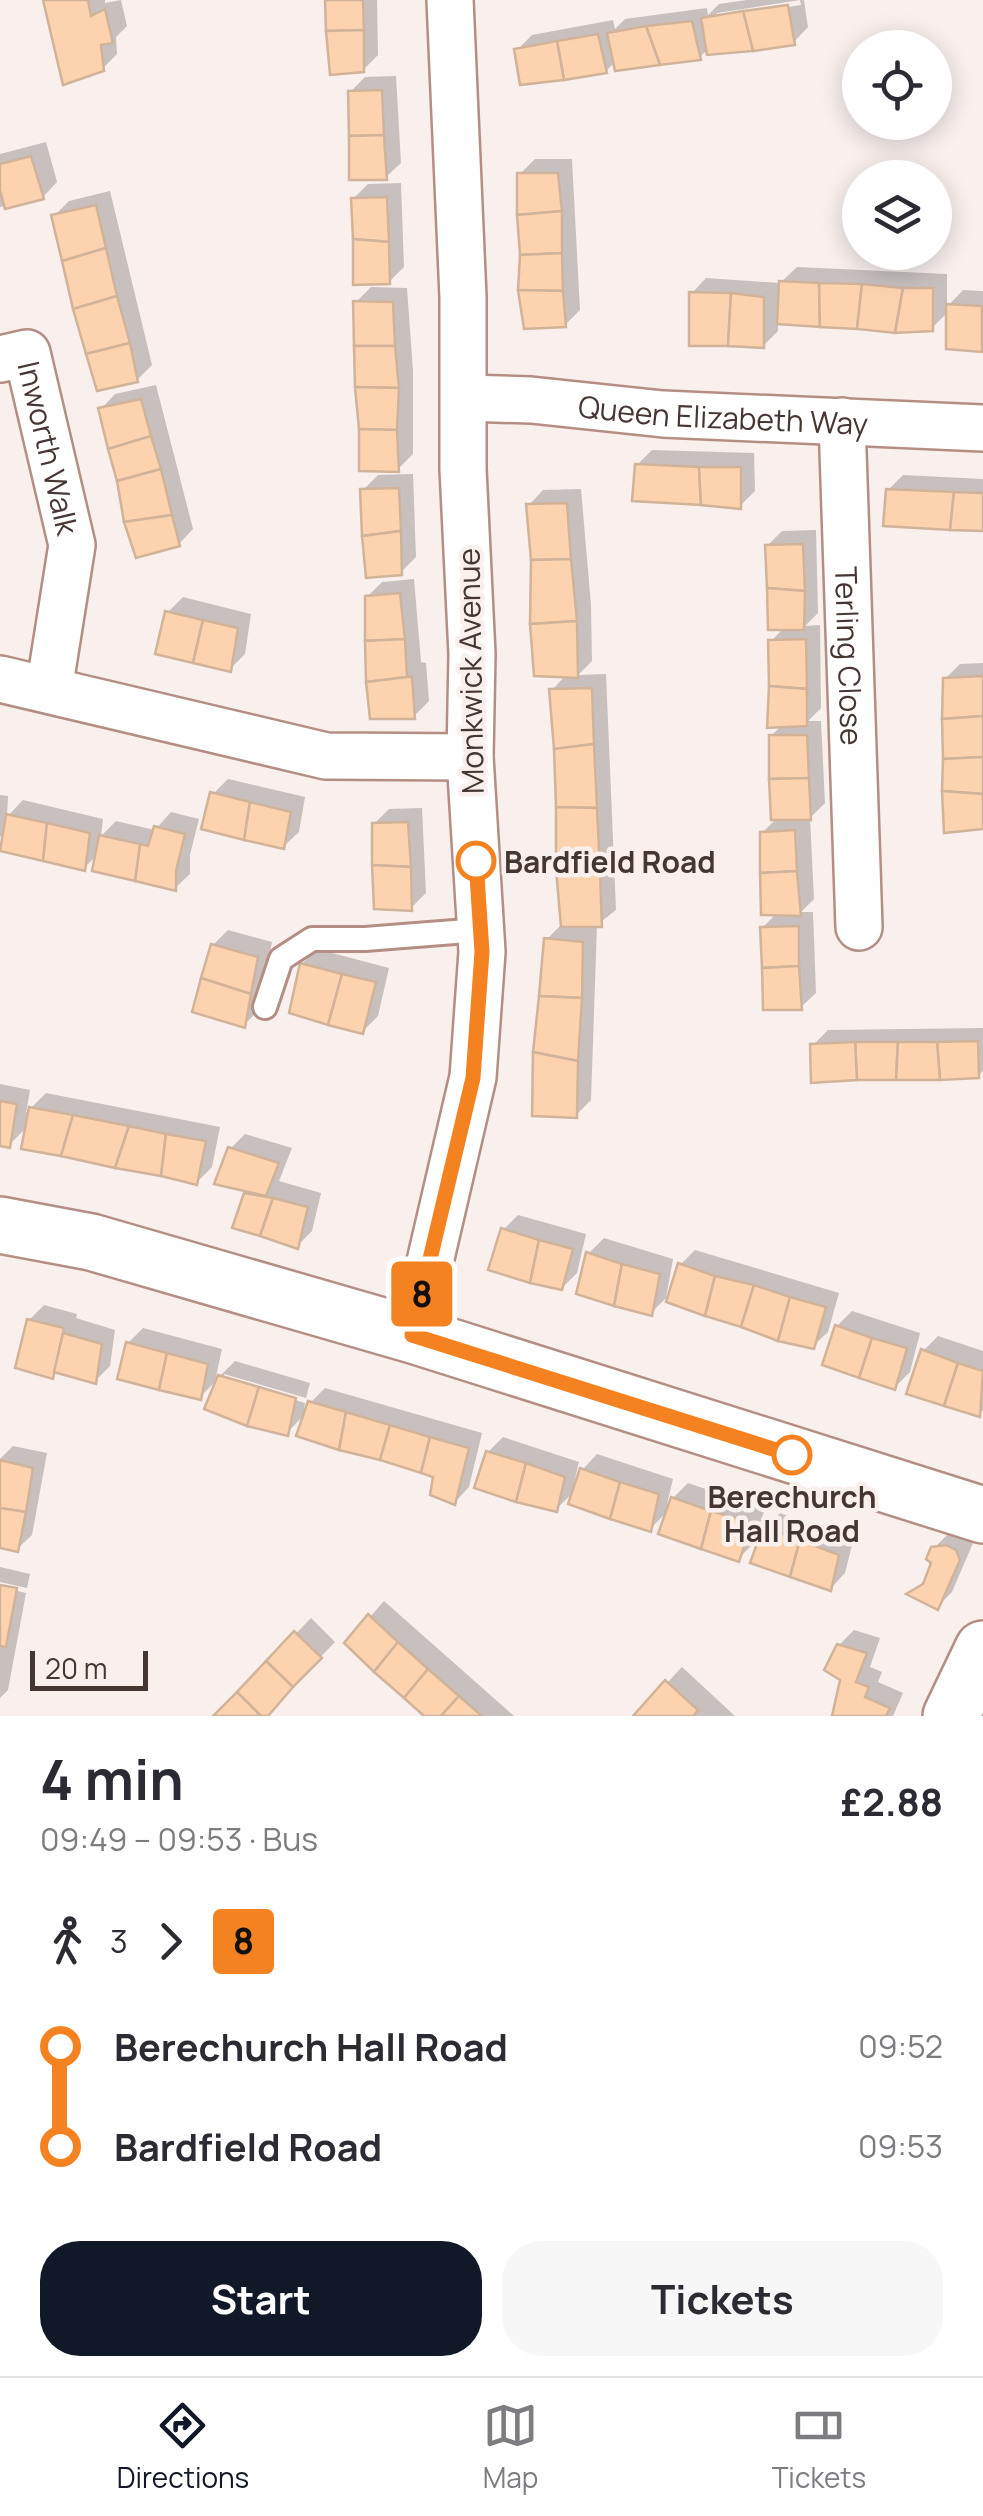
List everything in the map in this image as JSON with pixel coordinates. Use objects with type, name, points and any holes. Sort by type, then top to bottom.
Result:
[{"type":"street","name":"Monkwick Avenue","points":[[412,1335],[473,1078],[480,930],[470,757],[472,654],[463,468],[464,297],[450,0]]},
{"type":"street","name":"Inworth Walk","points":[[0,359],[27,353],[72,545],[49,690]]},
{"type":"street","name":"Queen Elizabeth Way","points":[[464,398],[531,400],[663,414],[983,428]]},
{"type":"street","name":"Terling Close","points":[[842,422],[868,902]]},
{"type":"street","points":[[0,679],[326,756],[470,757]]},
{"type":"street","points":[[0,1225],[92,1242],[412,1335],[983,1516]]},
{"type":"street","points":[[952,1716],[983,1649]]},
{"type":"lane","points":[[265,1006],[281,960],[312,940],[364,940],[480,930]]},
{"type":"building","points":[[43,0],[88,0],[91,16],[105,9],[113,43],[101,45],[104,71],[63,85]]},
{"type":"building","points":[[325,0],[363,0],[364,30],[326,31]]},
{"type":"building","points":[[788,5],[795,45],[753,51],[743,11]]},
{"type":"building","points":[[743,11],[753,51],[707,55],[701,18]]},
{"type":"building","points":[[692,21],[701,60],[660,65],[646,26]]},
{"type":"building","points":[[646,26],[660,65],[615,71],[607,33]]},
{"type":"building","points":[[364,30],[364,72],[330,75],[326,31]]},
{"type":"building","points":[[598,34],[607,73],[564,80],[557,41]]},
{"type":"building","points":[[557,41],[564,80],[520,85],[514,49]]},
{"type":"building","points":[[382,90],[384,135],[349,136],[348,91]]},
{"type":"building","points":[[384,135],[387,180],[349,180],[349,136]]},
{"type":"building","points":[[31,156],[44,199],[5,209],[0,164]]},
{"type":"building","points":[[517,173],[558,173],[562,211],[517,215]]},
{"type":"building","points":[[387,197],[389,242],[353,239],[351,198]]},
{"type":"building","points":[[96,205],[106,248],[62,261],[51,215]]},
{"type":"building","points":[[562,211],[562,253],[520,255],[517,215]]},
{"type":"building","points":[[353,239],[389,242],[390,284],[353,285]]},
{"type":"building","points":[[106,248],[117,296],[73,309],[62,261]]},
{"type":"building","points":[[562,253],[563,291],[518,290],[520,255]]},
{"type":"building","points":[[779,281],[819,283],[820,327],[777,324]]},
{"type":"building","points":[[819,283],[862,284],[857,329],[820,327]]},
{"type":"building","points":[[862,284],[903,288],[895,333],[857,329]]},
{"type":"building","points":[[903,288],[933,288],[933,331],[895,333]]},
{"type":"building","points":[[518,290],[563,291],[566,327],[524,329]]},
{"type":"building","points":[[689,292],[731,293],[728,346],[689,346]]},
{"type":"building","points":[[731,293],[764,297],[764,348],[728,346]]},
{"type":"building","points":[[117,296],[130,343],[86,354],[73,309]]},
{"type":"building","points":[[353,301],[393,302],[395,346],[354,346]]},
{"type":"building","points":[[946,304],[982,306],[982,352],[946,349]]},
{"type":"building","points":[[130,343],[138,382],[97,391],[86,354]]},
{"type":"building","points":[[354,346],[395,346],[399,388],[355,387]]},
{"type":"building","points":[[355,387],[399,388],[397,430],[359,429]]},
{"type":"building","points":[[141,399],[151,436],[108,449],[98,408]]},
{"type":"building","points":[[359,429],[397,430],[399,472],[359,471]]},
{"type":"building","points":[[151,436],[161,469],[117,481],[108,449]]},
{"type":"building","points":[[635,464],[699,467],[701,505],[632,501]]},
{"type":"building","points":[[699,467],[741,467],[741,509],[701,505]]},
{"type":"building","points":[[161,469],[172,515],[124,522],[117,481]]},
{"type":"building","points":[[399,488],[401,531],[362,536],[360,489]]},
{"type":"building","points":[[886,489],[954,492],[950,530],[883,526]]},
{"type":"building","points":[[954,492],[983,493],[983,531],[950,530]]},
{"type":"building","points":[[567,503],[571,559],[531,560],[526,504]]},
{"type":"building","points":[[172,515],[180,546],[136,558],[124,522]]},
{"type":"building","points":[[401,531],[402,575],[366,578],[362,536]]},
{"type":"building","points":[[803,544],[805,591],[767,588],[765,545]]},
{"type":"building","points":[[571,559],[577,621],[530,624],[531,560]]},
{"type":"building","points":[[767,588],[805,591],[804,630],[768,630]]},
{"type":"building","points":[[400,593],[405,639],[365,641],[365,596]]},
{"type":"building","points":[[165,611],[203,620],[193,663],[155,654]]},
{"type":"building","points":[[203,620],[238,628],[231,672],[193,663]]},
{"type":"building","points":[[577,621],[578,678],[534,676],[530,624]]},
{"type":"building","points":[[405,639],[407,677],[366,682],[365,641]]},
{"type":"building","points":[[806,639],[807,689],[769,686],[768,640]]},
{"type":"building","points":[[983,676],[983,716],[942,719],[943,678]]},
{"type":"building","points":[[412,677],[415,719],[370,719],[366,682]]},
{"type":"building","points":[[769,686],[807,689],[807,726],[767,728]]},
{"type":"building","points":[[592,688],[594,744],[554,749],[549,689]]},
{"type":"building","points":[[983,716],[983,757],[943,759],[942,719]]},
{"type":"building","points":[[769,735],[807,735],[809,778],[769,779]]},
{"type":"building","points":[[594,744],[597,808],[556,807],[554,749]]},
{"type":"building","points":[[983,757],[983,794],[942,791],[943,759]]},
{"type":"building","points":[[809,778],[811,820],[771,820],[769,779]]},
{"type":"building","points":[[942,791],[983,794],[983,829],[944,833]]},
{"type":"building","points":[[210,792],[250,802],[244,840],[201,829]]},
{"type":"building","points":[[250,802],[291,812],[284,849],[244,840]]},
{"type":"building","points":[[556,807],[597,808],[600,871],[556,869]]},
{"type":"building","points":[[6,814],[47,823],[43,861],[0,851]]},
{"type":"building","points":[[408,822],[411,867],[372,865],[372,823]]},
{"type":"building","points":[[47,823],[90,833],[85,871],[43,861]]},
{"type":"building","points":[[154,826],[185,834],[176,871],[176,891],[135,881],[140,844],[148,846]]},
{"type":"building","points":[[795,830],[797,871],[760,873],[760,832]]},
{"type":"building","points":[[99,835],[140,844],[135,881],[92,871]]},
{"type":"building","points":[[372,865],[411,867],[412,911],[374,909]]},
{"type":"building","points":[[556,869],[600,871],[602,927],[561,927]]},
{"type":"building","points":[[797,871],[801,916],[761,915],[760,873]]},
{"type":"building","points":[[799,926],[799,966],[762,968],[760,927]]},
{"type":"building","points":[[544,938],[583,942],[582,998],[539,996]]},
{"type":"building","points":[[211,944],[258,957],[251,994],[201,978]]},
{"type":"building","points":[[300,963],[342,974],[328,1025],[289,1013]]},
{"type":"building","points":[[799,966],[802,1010],[763,1010],[762,968]]},
{"type":"building","points":[[342,974],[376,982],[363,1034],[328,1025]]},
{"type":"building","points":[[201,978],[251,994],[245,1028],[192,1012]]},
{"type":"building","points":[[539,996],[582,998],[578,1061],[533,1052]]},
{"type":"building","points":[[978,1041],[979,1078],[940,1080],[937,1042]]},
{"type":"building","points":[[855,1042],[898,1042],[896,1080],[857,1080]]},
{"type":"building","points":[[855,1042],[857,1080],[811,1083],[810,1044]]},
{"type":"building","points":[[898,1042],[937,1042],[940,1080],[896,1080]]},
{"type":"building","points":[[533,1052],[578,1061],[577,1118],[532,1116]]},
{"type":"building","points":[[0,1101],[17,1104],[10,1148],[0,1146]]},
{"type":"building","points":[[29,1107],[73,1115],[61,1156],[21,1149]]},
{"type":"building","points":[[73,1115],[129,1126],[115,1168],[61,1156]]},
{"type":"building","points":[[129,1126],[166,1134],[161,1176],[115,1168]]},
{"type":"building","points":[[166,1134],[206,1141],[197,1185],[161,1176]]},
{"type":"building","points":[[228,1147],[279,1163],[266,1196],[214,1184]]},
{"type":"building","points":[[244,1193],[273,1198],[260,1236],[232,1228]]},
{"type":"building","points":[[273,1198],[308,1207],[298,1249],[260,1236]]},
{"type":"building","points":[[501,1228],[539,1240],[530,1283],[488,1270]]},
{"type":"building","points":[[539,1240],[573,1249],[562,1290],[530,1283]]},
{"type":"building","points":[[586,1252],[622,1264],[614,1306],[576,1294]]},
{"type":"building","points":[[678,1263],[715,1276],[705,1316],[666,1302]]},
{"type":"building","points":[[622,1264],[660,1274],[652,1316],[614,1306]]},
{"type":"building","points":[[715,1276],[754,1285],[741,1327],[705,1316]]},
{"type":"building","points":[[754,1285],[790,1297],[778,1341],[741,1327]]},
{"type":"building","points":[[790,1297],[826,1307],[814,1349],[778,1341]]},
{"type":"building","points":[[27,1319],[64,1328],[53,1379],[15,1368]]},
{"type":"building","points":[[835,1325],[872,1338],[859,1378],[822,1365]]},
{"type":"building","points":[[63,1333],[102,1344],[96,1384],[54,1372]]},
{"type":"building","points":[[872,1338],[907,1348],[895,1390],[859,1378]]},
{"type":"building","points":[[126,1342],[167,1353],[159,1390],[117,1379]]},
{"type":"building","points":[[921,1349],[958,1363],[944,1406],[906,1394]]},
{"type":"building","points":[[167,1353],[208,1364],[201,1400],[159,1390]]},
{"type":"building","points":[[958,1363],[983,1371],[980,1417],[944,1406]]},
{"type":"building","points":[[218,1375],[259,1387],[247,1426],[204,1409]]},
{"type":"building","points":[[259,1387],[296,1398],[288,1436],[247,1426]]},
{"type":"building","points":[[308,1401],[346,1412],[339,1450],[296,1436]]},
{"type":"building","points":[[346,1412],[390,1425],[380,1460],[339,1450]]},
{"type":"building","points":[[390,1425],[430,1437],[421,1473],[380,1460]]},
{"type":"building","points":[[430,1437],[469,1448],[455,1505],[430,1495],[433,1477],[421,1473]]},
{"type":"building","points":[[486,1451],[526,1463],[516,1502],[474,1488]]},
{"type":"building","points":[[0,1460],[33,1468],[26,1512],[0,1508]]},
{"type":"building","points":[[526,1463],[565,1477],[557,1512],[516,1502]]},
{"type":"building","points":[[580,1468],[620,1482],[610,1519],[568,1504]]},
{"type":"building","points":[[620,1482],[659,1494],[651,1532],[610,1519]]},
{"type":"building","points":[[671,1497],[711,1511],[701,1549],[658,1534]]},
{"type":"building","points":[[0,1508],[26,1512],[18,1552],[0,1548]]},
{"type":"building","points":[[711,1511],[752,1523],[739,1562],[701,1549]]},
{"type":"building","points":[[763,1527],[800,1540],[790,1577],[750,1563]]},
{"type":"building","points":[[800,1540],[839,1555],[831,1591],[790,1577]]},
{"type":"building","points":[[946,1545],[956,1550],[960,1560],[938,1610],[906,1594],[923,1584],[931,1563],[926,1559],[931,1547]]},
{"type":"building","points":[[0,1585],[17,1588],[6,1647],[0,1646]]},
{"type":"building","points":[[368,1614],[398,1642],[374,1672],[344,1643]]},
{"type":"building","points":[[294,1631],[322,1658],[293,1687],[266,1661]]},
{"type":"building","points":[[398,1642],[428,1669],[404,1698],[374,1672]]},
{"type":"building","points":[[837,1644],[867,1653],[856,1682],[869,1687],[865,1697],[890,1708],[886,1716],[832,1716],[840,1680],[824,1670]]},
{"type":"building","points":[[266,1661],[293,1687],[268,1716],[261,1716],[237,1692]]},
{"type":"building","points":[[428,1669],[459,1696],[441,1716],[424,1716],[404,1698]]},
{"type":"building","points":[[665,1680],[698,1710],[693,1716],[633,1716]]},
{"type":"building","points":[[237,1692],[261,1716],[213,1716]]},
{"type":"building","points":[[459,1696],[482,1716],[441,1716]]},
{"type":"bus line","name":"8","points":[[476,861],[482,952],[473,1078],[412,1335],[792,1455]]},
{"type":"place","name":"Bardfield Road","points":[[476,861]]},
{"type":"place","name":"Berechurch Hall Road","points":[[792,1455]]}]
